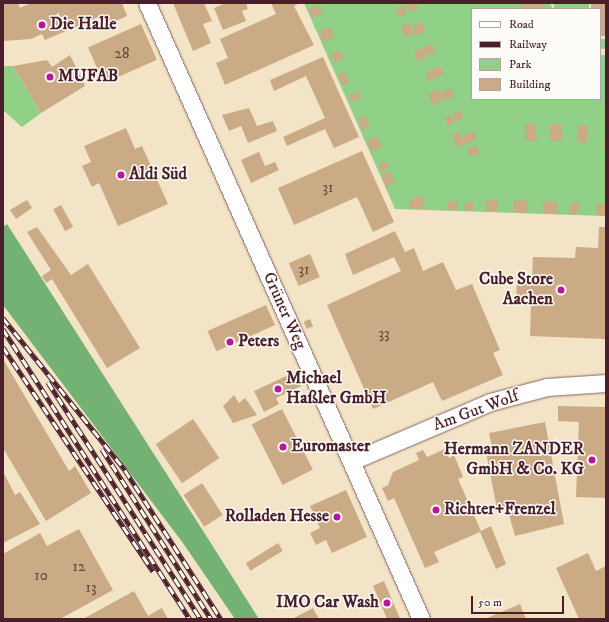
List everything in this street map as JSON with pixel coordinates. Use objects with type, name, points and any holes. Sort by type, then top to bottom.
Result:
[{"type":"street","name":"Grüner Weg","points":[[147,3],[421,619]]},
{"type":"street","name":"Am Gut Wolf","points":[[352,461],[490,402],[547,387],[606,383]]},
{"type":"green space","points":[[304,3],[550,3],[552,8],[471,8],[471,100],[601,100],[601,55],[606,55],[606,216],[395,209]]},
{"type":"green space","points":[[554,3],[589,3],[589,8],[554,8]]},
{"type":"green space","points":[[601,39],[605,39],[608,42],[607,48],[601,49]]},
{"type":"green space","points":[[3,66],[13,66],[41,113],[22,127],[3,110]]},
{"type":"green space","points":[[7,224],[259,619],[235,619],[183,543],[3,305],[3,227]]},
{"type":"building","name":"Die Halle","points":[[3,3],[18,3],[20,8],[31,3],[122,3],[127,16],[105,26],[101,16],[45,40],[42,34],[31,39],[3,41]]},
{"type":"building","points":[[173,3],[204,3],[212,21],[203,24],[211,43],[193,51]]},
{"type":"building","points":[[226,3],[246,3],[248,9],[242,11],[246,21],[223,30],[214,8]]},
{"type":"building","points":[[271,3],[300,3],[294,6],[314,45],[225,85],[216,63],[228,58],[220,39],[276,14]]},
{"type":"building","points":[[406,3],[417,3],[419,8],[410,12]]},
{"type":"building","points":[[520,3],[542,3],[544,8],[522,8]]},
{"type":"building","points":[[591,3],[606,3],[606,36],[601,36],[601,8],[591,8]]},
{"type":"building","points":[[320,5],[323,13],[312,18],[309,9]]},
{"type":"building","points":[[403,5],[407,13],[399,17],[395,9]]},
{"type":"building","points":[[422,22],[426,31],[417,35],[413,26]]},
{"type":"building","points":[[410,23],[415,34],[406,38],[401,27]]},
{"type":"building","points":[[141,24],[157,60],[104,83],[88,48]]},
{"type":"building","points":[[330,27],[334,37],[323,42],[319,31]]},
{"type":"building","points":[[432,44],[435,52],[426,56],[423,48]]},
{"type":"building","points":[[422,48],[426,58],[418,62],[414,51]]},
{"type":"building","points":[[340,50],[344,58],[334,63],[330,55]]},
{"type":"building","name":"MUFAB","points":[[70,55],[85,86],[41,113],[13,66],[47,60],[52,67]]},
{"type":"building","points":[[323,57],[359,137],[334,148],[325,129],[287,146],[283,137],[325,118],[306,76],[274,91],[270,80]]},
{"type":"building","points":[[440,66],[444,74],[436,78],[432,70]]},
{"type":"building","points":[[432,70],[435,78],[429,81],[425,73]]},
{"type":"building","points":[[345,72],[350,82],[342,85],[338,75]]},
{"type":"building","points":[[451,88],[454,96],[445,100],[442,92]]},
{"type":"building","points":[[439,89],[444,100],[433,105],[428,94]]},
{"type":"building","points":[[358,91],[361,98],[351,102],[348,96]]},
{"type":"building","points":[[249,108],[257,126],[273,121],[277,131],[248,143],[241,126],[229,131],[222,115]]},
{"type":"building","points":[[460,110],[464,118],[456,122],[452,114]]},
{"type":"building","points":[[451,115],[454,123],[448,126],[444,118]]},
{"type":"building","points":[[365,116],[370,127],[362,130],[358,118]]},
{"type":"building","points":[[525,124],[534,124],[537,141],[525,141]]},
{"type":"building","points":[[550,124],[562,124],[562,141],[550,141]]},
{"type":"building","points":[[578,125],[587,125],[587,142],[578,142]]},
{"type":"building","name":"Aldi Süd","points":[[126,128],[135,149],[142,146],[168,204],[118,226],[99,183],[92,187],[82,166],[91,162],[84,146]]},
{"type":"building","points":[[473,131],[477,139],[466,145],[461,137]]},
{"type":"building","points":[[459,132],[464,144],[457,147],[452,135]]},
{"type":"building","points":[[606,132],[606,148],[604,147]]},
{"type":"building","points":[[378,137],[382,147],[371,152],[367,141]]},
{"type":"building","points":[[476,145],[480,153],[471,158],[467,150]]},
{"type":"building","points":[[362,151],[394,222],[373,232],[357,197],[294,225],[278,188]]},
{"type":"building","points":[[259,152],[265,166],[275,162],[279,170],[251,183],[241,160]]},
{"type":"building","points":[[386,161],[389,168],[382,172],[379,165]]},
{"type":"building","points":[[389,171],[395,182],[386,187],[381,175]]},
{"type":"building","points":[[414,196],[424,197],[423,209],[409,208],[409,200],[414,200]]},
{"type":"building","points":[[487,199],[498,200],[497,212],[486,211]]},
{"type":"building","points":[[27,200],[32,208],[16,219],[10,210]]},
{"type":"building","points":[[514,200],[528,201],[527,213],[513,212]]},
{"type":"building","points":[[448,201],[458,201],[458,210],[448,210]]},
{"type":"building","points":[[544,201],[557,202],[557,213],[543,213]]},
{"type":"building","points":[[465,202],[473,202],[473,211],[464,210]]},
{"type":"building","points":[[571,202],[579,203],[577,215],[570,214]]},
{"type":"building","points":[[597,204],[606,204],[606,216],[596,215]]},
{"type":"building","points":[[61,205],[73,227],[65,231],[53,209]]},
{"type":"building","points":[[37,227],[71,275],[88,264],[140,348],[107,368],[52,279],[46,283],[42,276],[51,270],[27,232]]},
{"type":"building","name":"Cube Store Aachen","points":[[599,227],[606,227],[606,339],[530,336],[531,304],[516,303],[517,277],[532,277],[533,257],[575,258],[576,247],[598,248]]},
{"type":"building","points":[[395,231],[405,252],[414,248],[423,271],[443,262],[456,290],[472,284],[500,350],[493,353],[503,375],[442,401],[433,382],[373,409],[327,305],[401,271],[394,257],[353,275],[345,254]]},
{"type":"building","points":[[310,254],[320,277],[299,286],[289,263]]},
{"type":"building","points":[[266,305],[275,325],[216,351],[208,331]]},
{"type":"building","points":[[310,319],[313,326],[307,329],[304,322]]},
{"type":"building","points":[[3,359],[69,471],[75,466],[91,493],[46,521],[3,448]]},
{"type":"building","name":"Michael Haßler GmbH","points":[[295,372],[301,386],[276,398],[279,404],[264,412],[254,391]]},
{"type":"building","points":[[234,395],[239,403],[245,398],[257,415],[233,423],[223,406]]},
{"type":"building","name":"Hermann ZANDER GmbH & Co. KG","points":[[558,406],[606,407],[606,498],[576,497],[579,422],[558,421]]},
{"type":"building","name":"Euromaster","points":[[282,409],[313,470],[283,485],[252,424]]},
{"type":"building","points":[[193,419],[219,458],[182,483],[156,444]]},
{"type":"building","points":[[545,422],[564,524],[515,536],[507,507],[497,509],[485,447],[492,446],[489,433]]},
{"type":"building","name":"Richter+Frenzel","points":[[445,449],[449,458],[454,455],[463,477],[458,479],[481,531],[491,526],[506,564],[496,569],[480,532],[434,552],[439,562],[425,568],[394,498],[388,501],[382,488],[388,485],[393,472],[419,460],[416,453],[423,450],[427,457]]},
{"type":"building","points":[[3,471],[15,495],[20,492],[40,524],[3,543]]},
{"type":"building","points":[[202,483],[223,515],[204,527],[184,495]]},
{"type":"building","name":"Rolladen Hesse","points":[[346,490],[367,537],[332,553],[326,540],[316,545],[310,533],[320,528],[310,506]]},
{"type":"building","points":[[79,529],[113,590],[60,619],[3,619],[3,554],[40,533],[47,546]]},
{"type":"building","points":[[278,543],[283,551],[251,571],[246,563]]},
{"type":"building","points":[[588,553],[596,571],[606,566],[606,619],[579,619],[556,568]]},
{"type":"building","name":"IMO Car Wash","points":[[384,581],[400,619],[387,619],[373,586]]},
{"type":"building","points":[[134,591],[148,616],[162,608],[168,619],[83,619]]},
{"type":"building","points":[[520,604],[526,619],[485,619]]},
{"type":"building","points":[[313,608],[319,619],[292,619]]},
{"type":"railway","points":[[3,318],[125,470],[221,619]]},
{"type":"railway","points":[[3,329],[190,619]]},
{"type":"railway","points":[[3,347],[153,571]]},
{"type":"railway","points":[[48,382],[201,619]]},
{"type":"railway","points":[[102,449],[211,619]]},
{"type":"place","name":"Die Halle","points":[[42,25]]},
{"type":"place","name":"MUFAB","points":[[50,77]]},
{"type":"place","name":"Aldi Süd","points":[[121,175]]},
{"type":"place","name":"Cube Store Aachen","points":[[561,290]]},
{"type":"place","name":"Peters","points":[[230,342]]},
{"type":"place","name":"Michael Haßler GmbH","points":[[278,389]]},
{"type":"place","name":"Euromaster","points":[[283,447]]},
{"type":"place","name":"Hermann ZANDER GmbH & Co. KG","points":[[592,460]]},
{"type":"place","name":"Richter+Frenzel","points":[[436,510]]},
{"type":"place","name":"Rolladen Hesse","points":[[337,517]]},
{"type":"place","name":"IMO Car Wash","points":[[387,603]]}]
